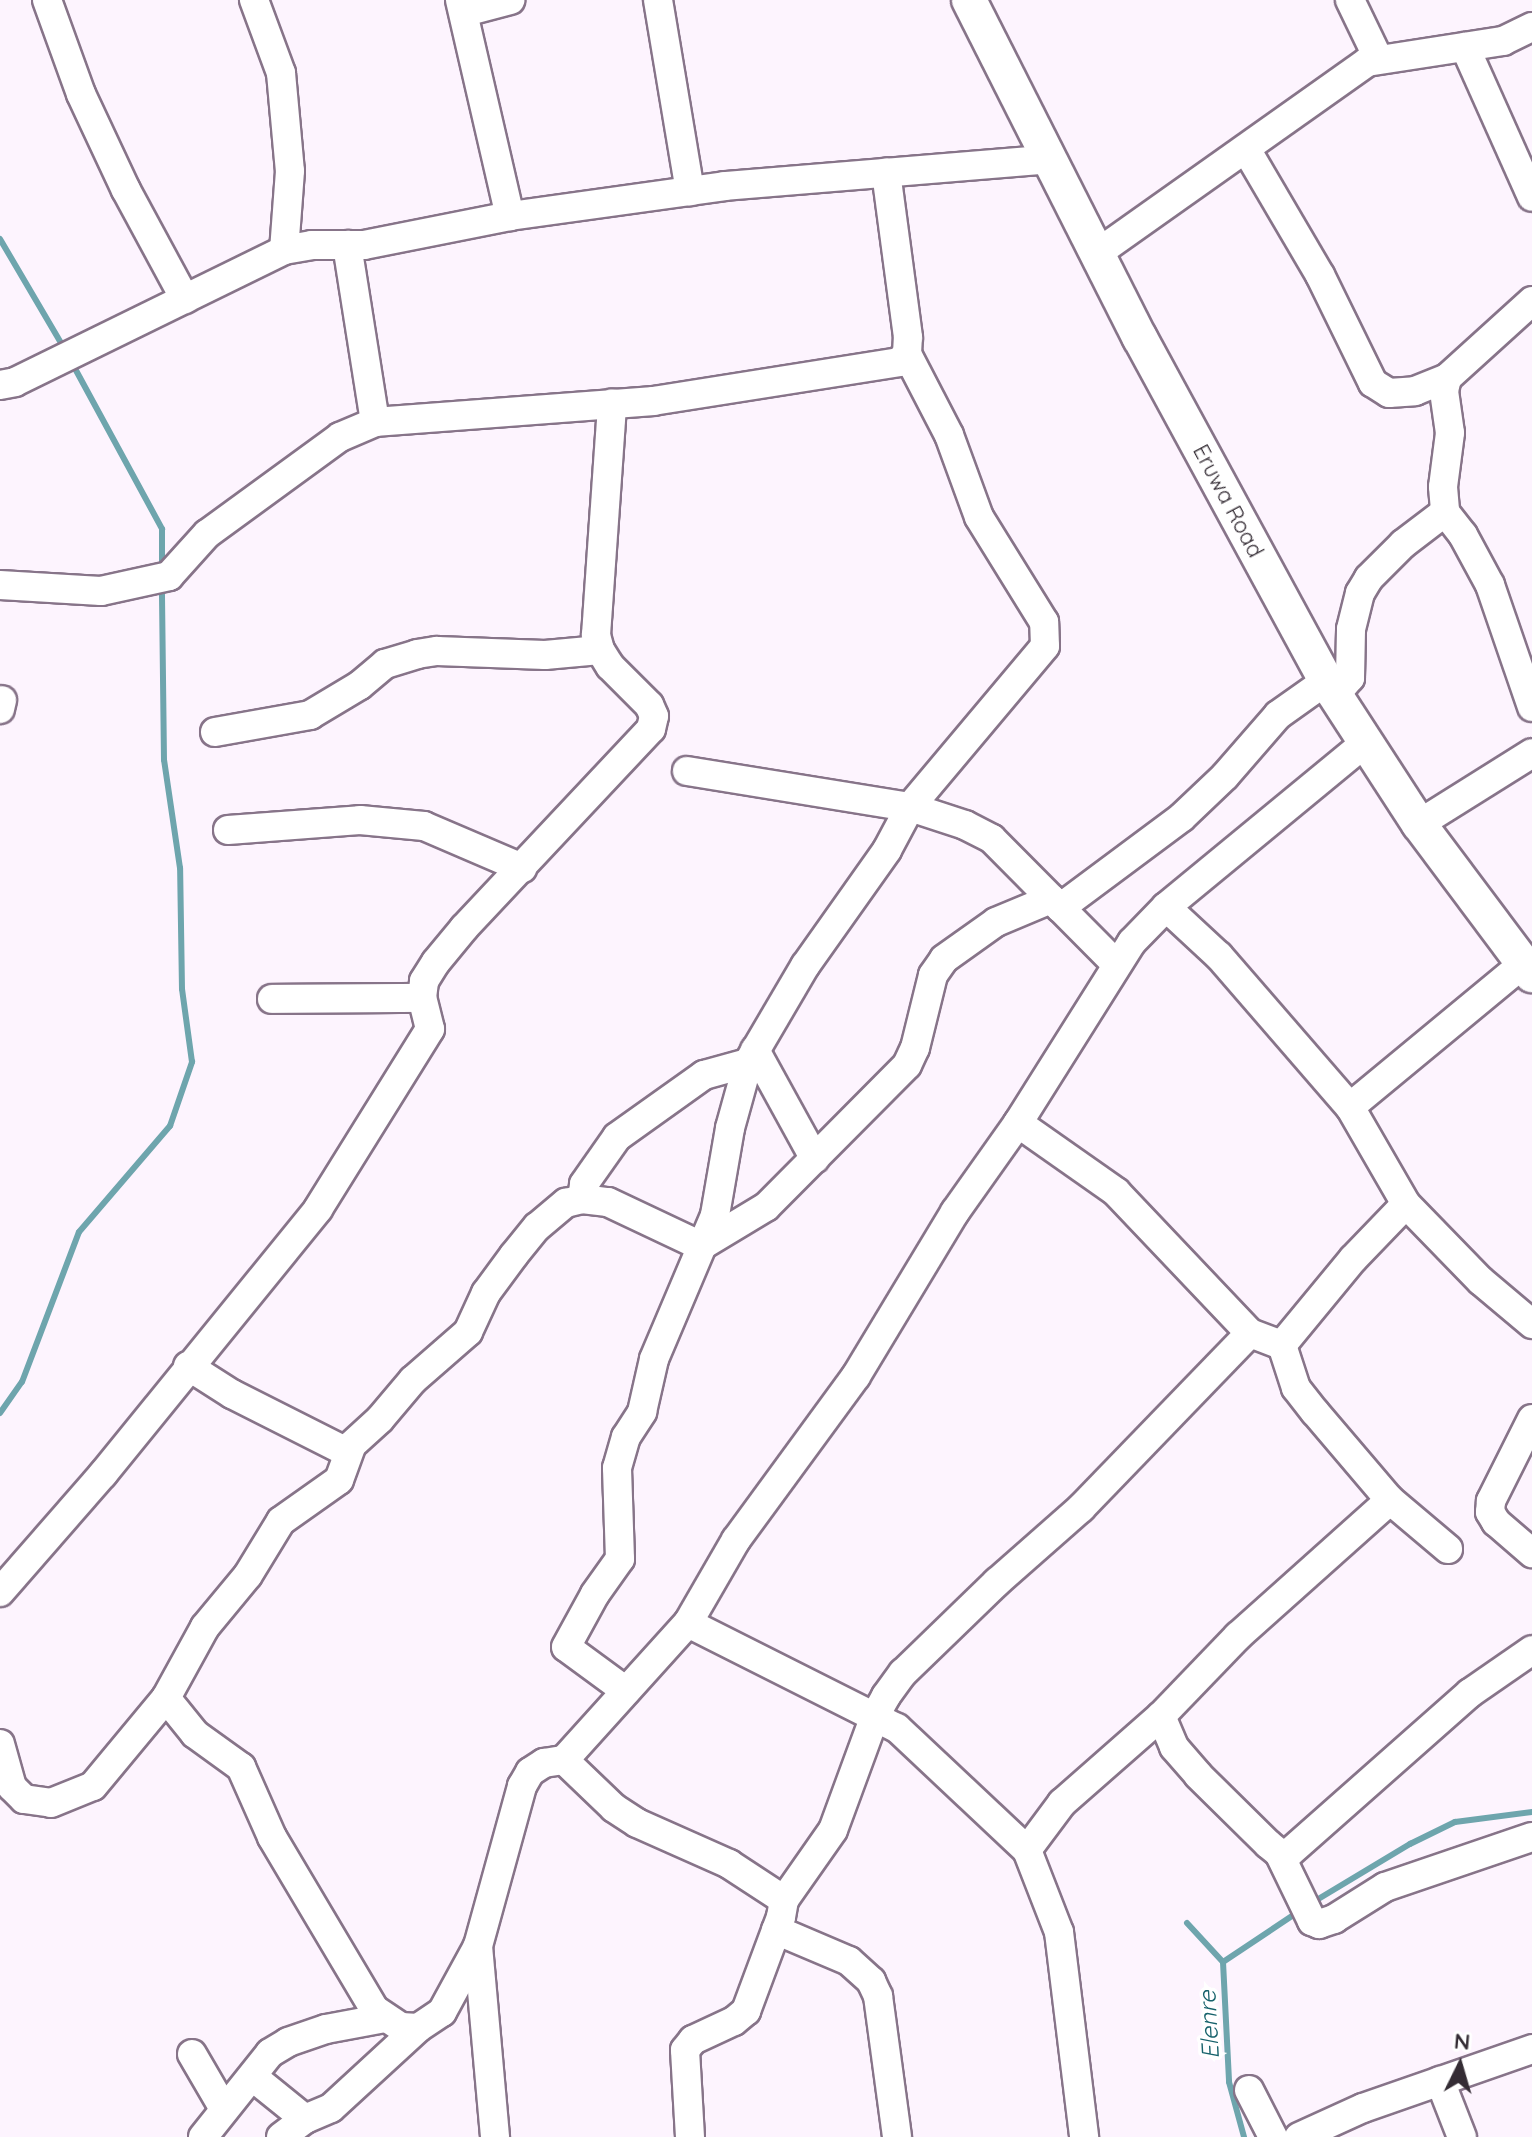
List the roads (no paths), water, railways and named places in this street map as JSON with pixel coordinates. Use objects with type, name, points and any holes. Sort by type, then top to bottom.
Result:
[{"type":"main road","name":"Eruwa Road","points":[[969,0],[1148,352],[1331,688],[1419,824],[1528,969]]},
{"type":"street","points":[[47,0],[81,94],[126,190],[185,299]]},
{"type":"street","points":[[254,0],[281,73],[290,171],[284,250]]},
{"type":"street","points":[[510,0],[462,6],[510,216]]},
{"type":"street","points":[[658,0],[690,191]]},
{"type":"street","points":[[1350,0],[1378,58]]},
{"type":"street","points":[[1099,252],[1378,58],[1503,41],[1532,27]]},
{"type":"street","points":[[1465,47],[1532,197]]},
{"type":"street","points":[[1246,149],[1320,275],[1373,383],[1389,393],[1415,391],[1447,378],[1532,301]]},
{"type":"street","points":[[0,385],[15,382],[284,250],[312,245],[364,245],[510,216],[690,191],[1050,159]]},
{"type":"street","points":[[626,1691],[566,1647],[595,1594],[620,1559],[617,1468],[626,1437],[642,1412],[654,1359],[715,1215],[730,1128],[752,1056],[805,966],[887,850],[910,807],[1045,646],[1047,632],[1044,622],[979,517],[949,435],[907,354],[908,337],[886,172]]},
{"type":"street","points":[[347,245],[375,422]]},
{"type":"street","points":[[0,585],[101,591],[174,572],[207,534],[340,437],[375,422],[653,401],[899,362],[907,354]]},
{"type":"street","points":[[1447,378],[1444,391],[1450,433],[1443,487],[1445,512],[1463,535],[1490,585],[1532,707]]},
{"type":"street","points":[[0,1592],[103,1474],[318,1209],[430,1029],[422,998],[424,981],[436,962],[651,729],[654,716],[649,705],[624,683],[600,650],[596,635],[612,404]]},
{"type":"street","points":[[701,1246],[766,1207],[907,1065],[915,1048],[933,975],[944,959],[996,922],[1056,903],[1182,817],[1225,776],[1278,715],[1350,678],[1351,629],[1360,593],[1369,578],[1403,544],[1445,512]]},
{"type":"street","points":[[215,732],[310,715],[360,685],[385,664],[417,654],[437,651],[545,655],[600,650]]},
{"type":"street","points":[[281,2137],[305,2119],[331,2108],[418,2028],[442,2012],[478,1946],[522,1786],[530,1772],[544,1763],[564,1760],[688,1623],[736,1540],[856,1376],[955,1212],[1018,1123],[1132,942],[1166,907],[1365,743]]},
{"type":"street","points":[[1419,824],[1532,753]]},
{"type":"street","points":[[687,771],[910,807],[965,825],[992,839],[1117,965]]},
{"type":"street","points":[[228,830],[360,820],[424,826],[522,868]]},
{"type":"street","points":[[1166,907],[1219,956],[1350,1107],[1406,1204],[1481,1281],[1532,1324]]},
{"type":"street","points":[[1350,1107],[1528,969]]},
{"type":"street","points":[[272,999],[422,998]]},
{"type":"street","points":[[752,1056],[815,1159]]},
{"type":"street","points":[[582,1199],[584,1184],[617,1137],[704,1075],[752,1056]]},
{"type":"street","points":[[1018,1123],[1116,1192],[1250,1333],[1282,1345]]},
{"type":"street","points":[[188,1366],[232,1394],[345,1451],[380,1419],[413,1380],[468,1332],[486,1293],[537,1227],[566,1203],[582,1199],[608,1202],[701,1246]]},
{"type":"street","points":[[1282,1345],[1353,1259],[1406,1204]]},
{"type":"street","points":[[690,2137],[685,2050],[693,2040],[734,2021],[746,2011],[784,1900],[833,1830],[875,1716],[903,1673],[997,1582],[1081,1508],[1250,1333]]},
{"type":"street","points":[[1282,1345],[1296,1388],[1390,1500],[1448,1549]]},
{"type":"street","points":[[1532,1419],[1491,1501],[1490,1512],[1496,1522],[1532,1553]]},
{"type":"street","points":[[0,1744],[12,1787],[18,1796],[51,1803],[93,1786],[166,1698],[205,1627],[248,1575],[281,1521],[339,1480],[352,1445]]},
{"type":"street","points":[[1027,1850],[1062,1803],[1161,1716],[1238,1636],[1390,1500]]},
{"type":"street","points":[[688,1623],[875,1716],[909,1739],[1027,1850],[1059,1932],[1084,2137]]},
{"type":"street","points":[[1279,1853],[1289,1853],[1301,1844],[1460,1702],[1532,1650]]},
{"type":"street","points":[[166,1698],[195,1734],[241,1767],[266,1824],[374,2009],[401,2027],[418,2028]]},
{"type":"street","points":[[1161,1716],[1174,1747],[1279,1853],[1312,1921],[1319,1924],[1334,1919],[1385,1887],[1532,1837]]},
{"type":"street","points":[[564,1760],[614,1808],[637,1823],[729,1864],[784,1900]]},
{"type":"street","points":[[776,1930],[849,1961],[871,1981],[878,1996],[897,2137]]},
{"type":"street","points":[[478,1946],[495,2137]]},
{"type":"street","points":[[203,2137],[270,2053],[288,2042],[326,2029],[385,2018]]},
{"type":"street","points":[[1299,2137],[1363,2108],[1532,2049]]},
{"type":"street","points":[[192,2054],[224,2109]]},
{"type":"street","points":[[253,2077],[305,2119]]},
{"type":"street","points":[[1440,2081],[1462,2137]]},
{"type":"street","points":[[1249,2090],[1273,2137]]},
{"type":"waterway","points":[[0,239],[65,350]]},
{"type":"waterway","points":[[72,363],[162,529],[162,569]]},
{"type":"waterway","points":[[0,1413],[22,1382],[79,1232],[170,1126],[192,1062],[182,989],[180,868],[164,760],[162,584]]},
{"type":"waterway","points":[[1310,1904],[1410,1844],[1455,1822],[1532,1812]]},
{"type":"waterway","points":[[1223,1962],[1298,1912]]},
{"type":"waterway","name":"Elenre","points":[[1187,1923],[1223,1962],[1229,2082],[1244,2137]]}]
